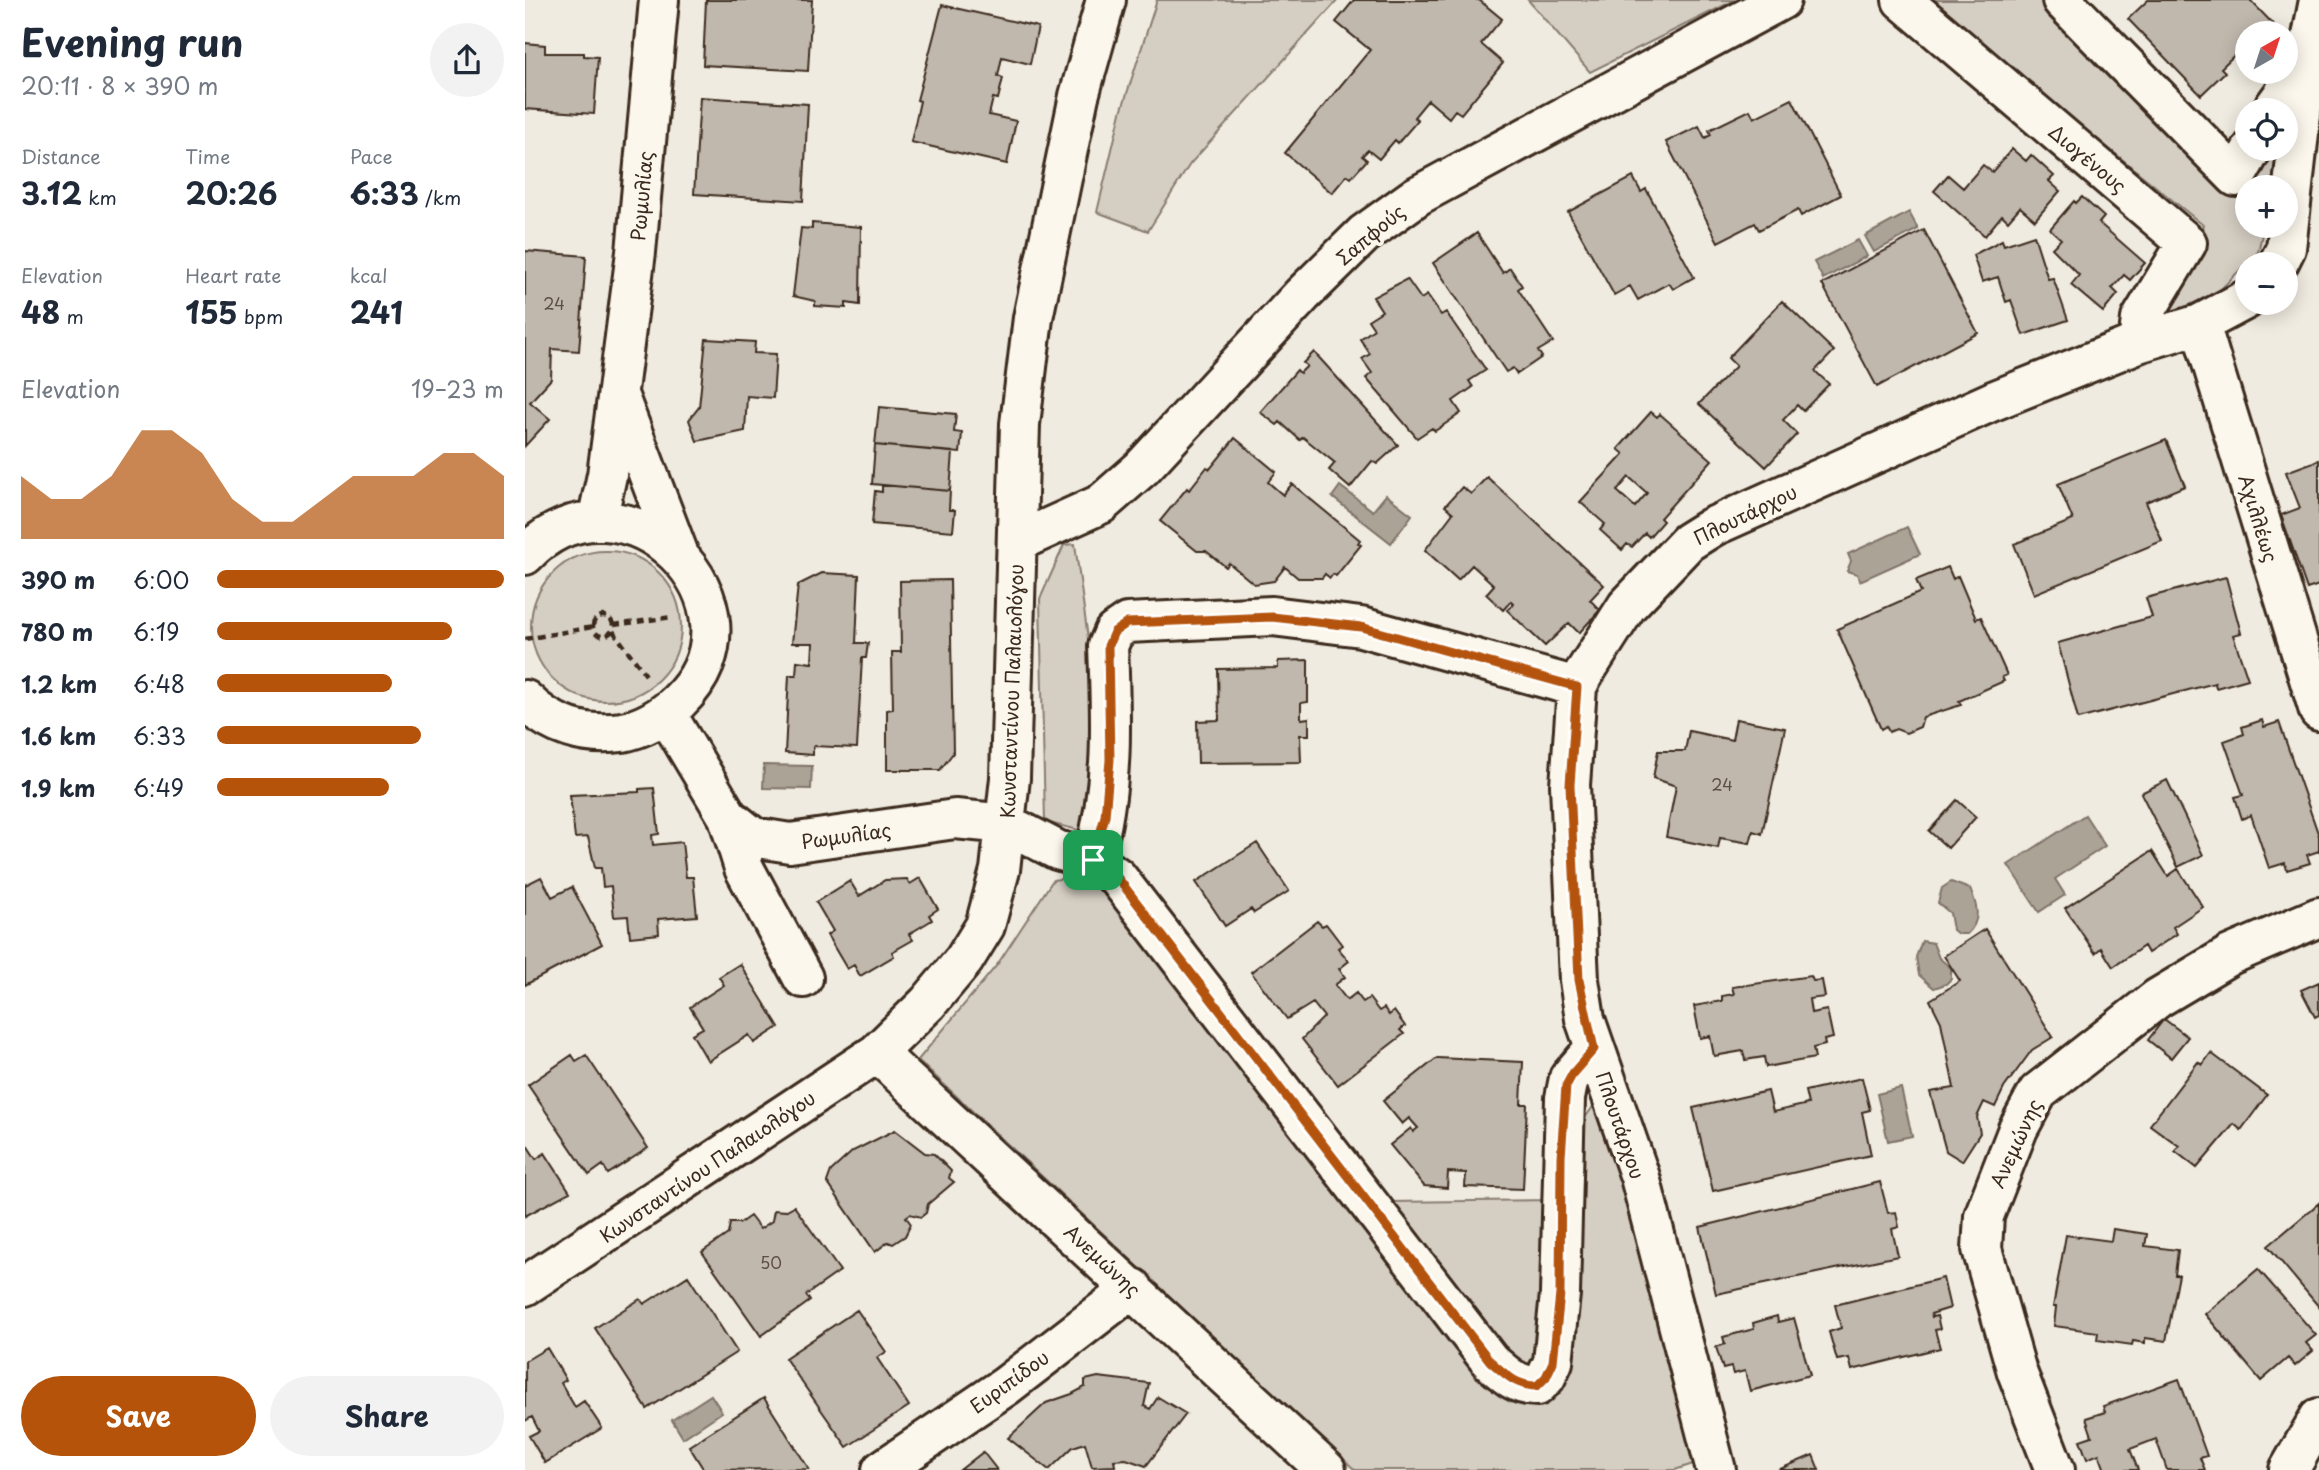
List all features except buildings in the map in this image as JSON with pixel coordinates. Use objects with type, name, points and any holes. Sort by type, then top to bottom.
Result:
[{"type":"street","name":"Ρωμυλίας","points":[[597,522],[607,475],[636,252],[659,0]]},
{"type":"street","name":"Κωνσταντίνου Παλαιολόγου","points":[[525,1286],[877,1052],[937,992],[964,960],[985,926],[1000,870],[1007,824],[1020,424],[1033,318],[1079,96],[1106,0]]},
{"type":"street","points":[[1699,44],[1717,0]]},
{"type":"street","name":"Σαπφούς","points":[[1017,542],[1101,504],[1302,295],[1375,226],[1417,196],[1781,0]]},
{"type":"street","name":"Διογένους","points":[[1902,0],[2187,243],[2141,319],[2139,343]]},
{"type":"street","points":[[2062,0],[2237,177],[2246,161]]},
{"type":"street","points":[[2284,252],[2307,62],[2319,0]]},
{"type":"street","points":[[2281,98],[2307,62]]},
{"type":"street","name":"Πλουτάρχου","points":[[1716,1470],[1640,1177],[1594,1049],[1579,980],[1570,785],[1577,687],[1627,606],[1688,542],[1747,509],[1993,401],[2139,343],[2200,324],[2235,305]]},
{"type":"street","name":"Αχιλλέως","points":[[2200,324],[2319,711]]},
{"type":"street","name":"Ρωμυλίας","points":[[617,391],[678,552]]},
{"type":"street","points":[[525,555],[554,533],[575,524],[597,522],[640,528],[678,552],[702,590],[708,611],[706,655],[685,695],[669,711],[630,731],[586,733],[564,727],[526,703]]},
{"type":"street","points":[[1093,860],[1105,816],[1110,760],[1108,646],[1114,632],[1127,623],[1272,617],[1361,627],[1577,687]]},
{"type":"street","name":"Ρωμυλίας","points":[[669,711],[728,817],[753,837],[790,843],[955,819],[1007,824]]},
{"type":"street","points":[[728,817],[744,868],[803,978]]},
{"type":"street","points":[[1007,824],[1057,850],[1093,860],[1117,877],[1490,1361],[1511,1380],[1525,1386],[1537,1386],[1546,1377],[1553,1362],[1560,1294],[1565,1098],[1569,1078],[1594,1049]]},
{"type":"street","name":"Ανεμώνης","points":[[2055,1470],[2017,1372],[1982,1249],[1984,1216],[2018,1129],[2038,1092],[2158,998],[2230,955],[2319,917]]},
{"type":"street","name":"Ανεμώνης","points":[[877,1052],[1326,1470]]},
{"type":"street","name":"Ευριπίδου","points":[[882,1470],[1006,1386],[1133,1288]]},
{"type":"street","points":[[2289,1470],[2319,1418]]},
{"type":"path","points":[[593,627],[601,636],[613,628],[708,611]]},
{"type":"path","points":[[525,639],[593,627],[600,616],[606,616],[669,711]]},
{"type":"shaded area","points":[[1157,0],[1338,0],[1190,164],[1148,231],[1097,212],[1121,112]]},
{"type":"shaded area","points":[[1528,0],[1735,0],[1590,72]]},
{"type":"shaded area","points":[[1926,0],[2043,0],[2235,188],[2235,238],[2261,238],[2258,252],[2235,252],[2235,275],[2219,291],[2163,318],[2203,225]]},
{"type":"shaded area","points":[[2266,161],[2278,161],[2275,175],[2255,175]]},
{"type":"shaded area","points":[[1909,212],[1918,229],[1874,252],[1865,236]]},
{"type":"shaded area","points":[[1858,240],[1867,256],[1823,279],[1814,262]]},
{"type":"shaded area","points":[[1340,486],[1373,511],[1386,495],[1412,515],[1391,543],[1332,497]]},
{"type":"shaded area","points":[[1907,527],[1920,554],[1860,581],[1857,574],[1847,571],[1851,561],[1848,554]]},
{"type":"shaded area","points":[[1075,544],[1097,704],[1083,831],[1045,822],[1040,599],[1064,545]]},
{"type":"shaded area","points":[[606,551],[635,556],[659,573],[676,597],[681,626],[676,655],[659,679],[635,696],[606,701],[577,696],[553,679],[536,655],[531,626],[536,597],[553,573],[577,556]]},
{"type":"shaded area","points":[[764,765],[812,766],[811,789],[763,788]]},
{"type":"shaded area","points":[[2085,815],[2105,846],[2055,879],[2065,895],[2039,912],[2008,865]]},
{"type":"shaded area","points":[[1074,877],[1095,881],[1388,1202],[1549,1200],[1577,1129],[1597,1101],[1699,1462],[1675,1470],[1355,1470],[918,1060],[997,965],[1053,880]]},
{"type":"shaded area","points":[[1951,882],[1970,889],[1975,901],[1975,923],[1967,934],[1958,934],[1953,930],[1950,913],[1938,903],[1942,888]]},
{"type":"shaded area","points":[[1922,941],[1933,943],[1939,958],[1951,968],[1951,979],[1946,984],[1934,988],[1919,975],[1916,957]]},
{"type":"shaded area","points":[[1901,1088],[1912,1136],[1888,1141],[1877,1094]]},
{"type":"shaded area","points":[[711,1395],[722,1412],[683,1438],[672,1420]]},
{"type":"route","points":[[1272,617],[1361,627],[1577,687],[1570,785],[1579,980],[1585,1019],[1594,1049],[1569,1078],[1566,1086],[1561,1157],[1560,1294],[1553,1362],[1546,1377],[1537,1386],[1525,1386],[1511,1380],[1490,1361],[1117,877],[1093,860],[1105,816],[1110,760],[1108,646],[1114,632],[1127,623],[1272,617]]}]
